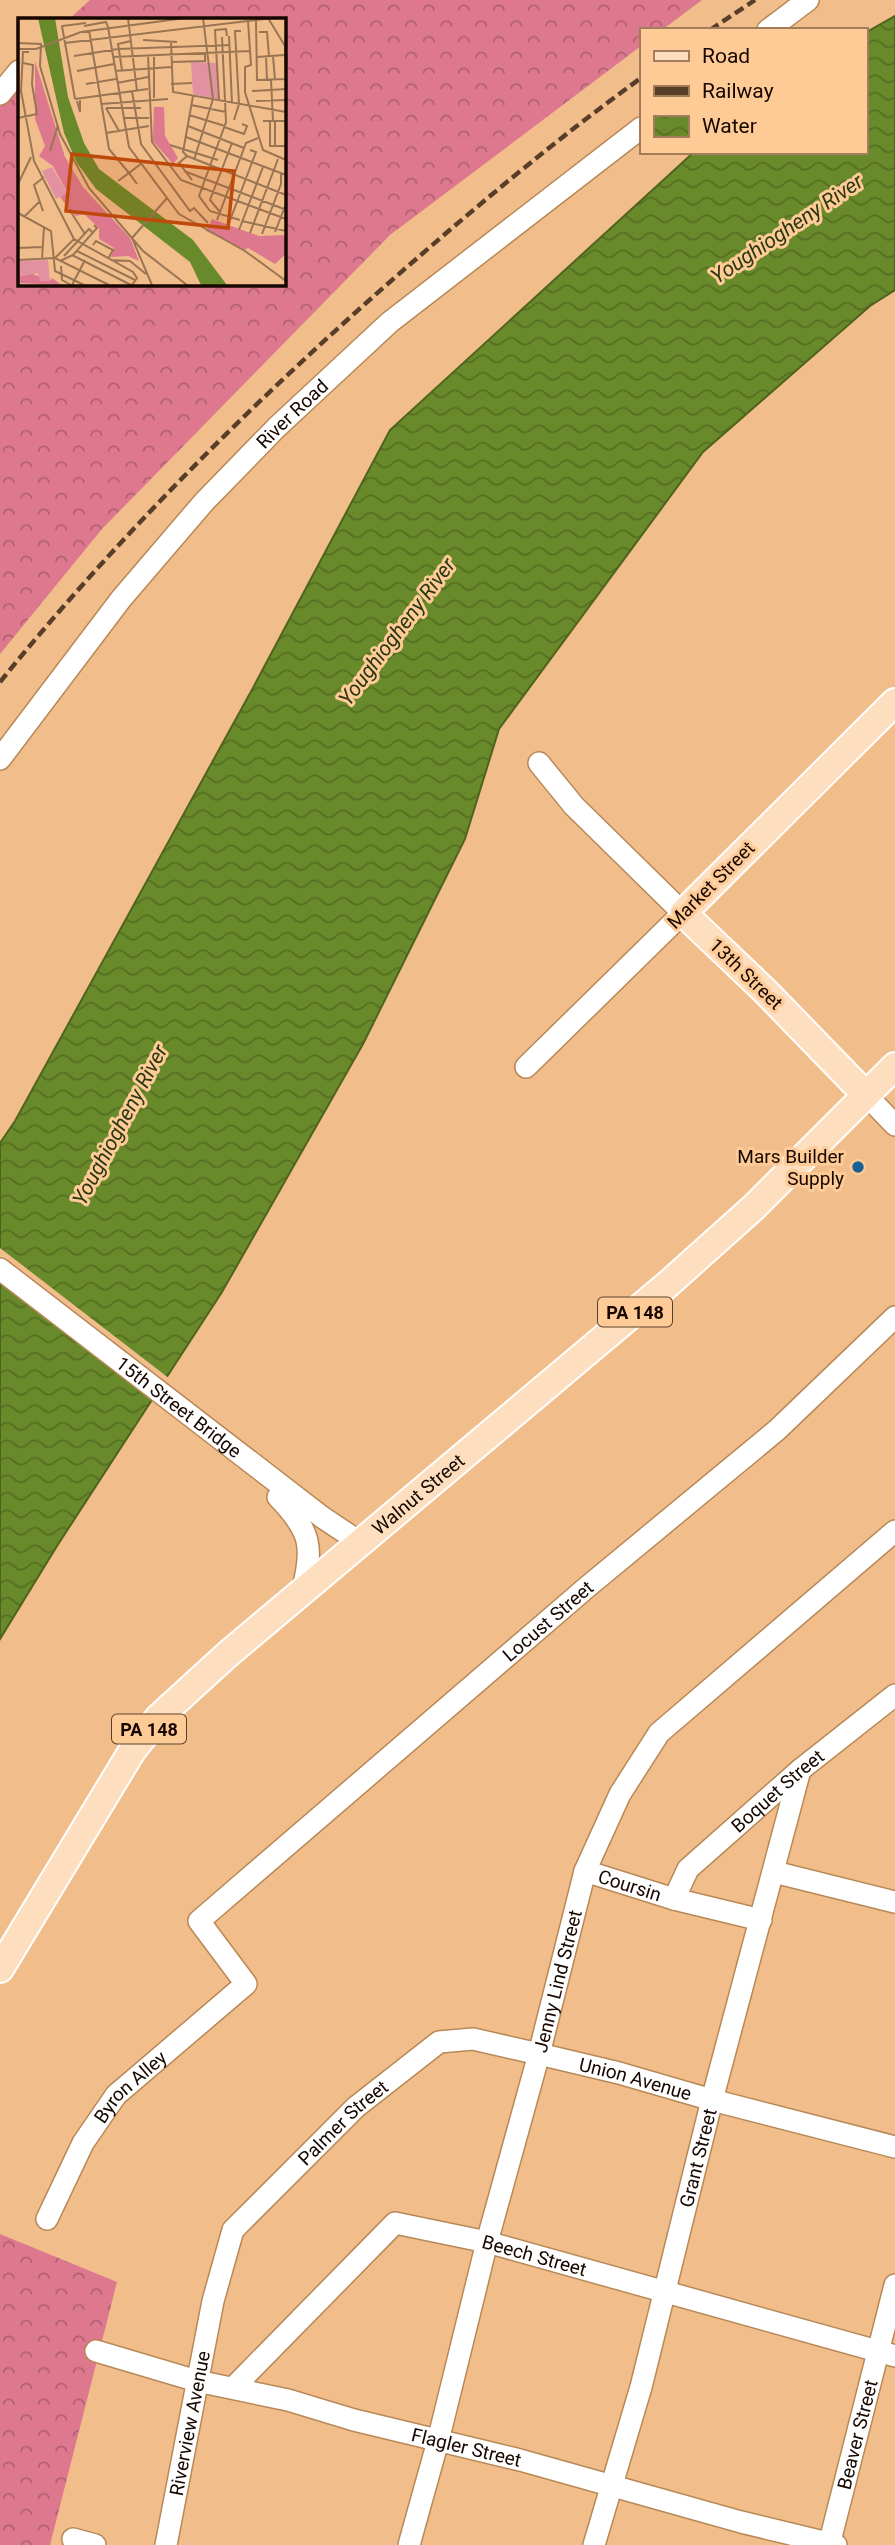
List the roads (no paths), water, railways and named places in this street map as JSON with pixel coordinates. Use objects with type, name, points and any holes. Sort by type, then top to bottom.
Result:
[{"type":"main road","name":"Market Street","points":[[683,913],[895,702]]},
{"type":"main road","name":"13th Street","points":[[683,913],[765,991],[866,1095]]},
{"type":"main road","name":"Walnut Street","points":[[0,1969],[132,1751],[159,1717],[228,1654],[668,1284],[754,1207],[895,1066]]},
{"type":"street","points":[[771,28],[808,0]]},
{"type":"street","points":[[0,94],[18,72]]},
{"type":"street","name":"River Road","points":[[0,759],[121,599],[204,502],[278,427],[390,322],[640,129]]},
{"type":"street","name":"13th Street","points":[[539,763],[574,806],[683,913]]},
{"type":"street","name":"Market Street","points":[[526,1067],[683,913]]},
{"type":"street","name":"13th Street","points":[[866,1095],[895,1125]]},
{"type":"street","name":"15th Street Bridge","points":[[0,1269],[226,1443],[303,1512],[361,1543]]},
{"type":"street","name":"Locust Street","points":[[246,1984],[199,1921],[565,1606],[777,1430],[895,1317]]},
{"type":"street","points":[[302,1592],[309,1560],[303,1512]]},
{"type":"street","name":"Jenny Lind Street","points":[[409,2545],[585,1871],[620,1794],[659,1733],[895,1531]]},
{"type":"street","name":"Boquet Street","points":[[674,1899],[688,1869],[800,1770],[895,1695]]},
{"type":"street","name":"Grant Street","points":[[594,2545],[641,2387],[712,2100],[800,1770]]},
{"type":"street","name":"Coursin","points":[[585,1871],[674,1899],[761,1920]]},
{"type":"street","points":[[774,1872],[895,1902]]},
{"type":"street","name":"Byron Alley","points":[[47,2219],[83,2143],[116,2095],[246,1984]]},
{"type":"street","name":"Palmer Street","points":[[213,2301],[233,2230],[356,2107],[439,2042],[473,2039],[539,2054]]},
{"type":"street","name":"Union Avenue","points":[[539,2054],[895,2147]]},
{"type":"street","name":"Beech Street","points":[[234,2387],[395,2223],[487,2242],[887,2354]]},
{"type":"street","name":"Beaver Street","points":[[831,2544],[887,2354],[895,2285]]},
{"type":"street","name":"Riverview Avenue","points":[[166,2545],[213,2301]]},
{"type":"street","name":"Flagler Street","points":[[96,2351],[197,2381],[288,2400],[831,2544]]},
{"type":"street","points":[[73,2539],[95,2545]]},
{"type":"water","name":"Youghiogheny River","points":[[895,16],[895,290],[870,306],[703,452],[499,729],[465,839],[363,1044],[222,1292],[57,1546],[0,1639],[0,1143],[15,1121],[254,686],[390,430],[692,154],[867,154],[867,32]]},
{"type":"railway","points":[[713,28],[755,0]]},
{"type":"railway","points":[[0,682],[89,578],[232,428],[332,334],[477,207],[574,128],[640,79]]},
{"type":"place","name":"Mars Builder Supply","points":[[858,1167]]}]
